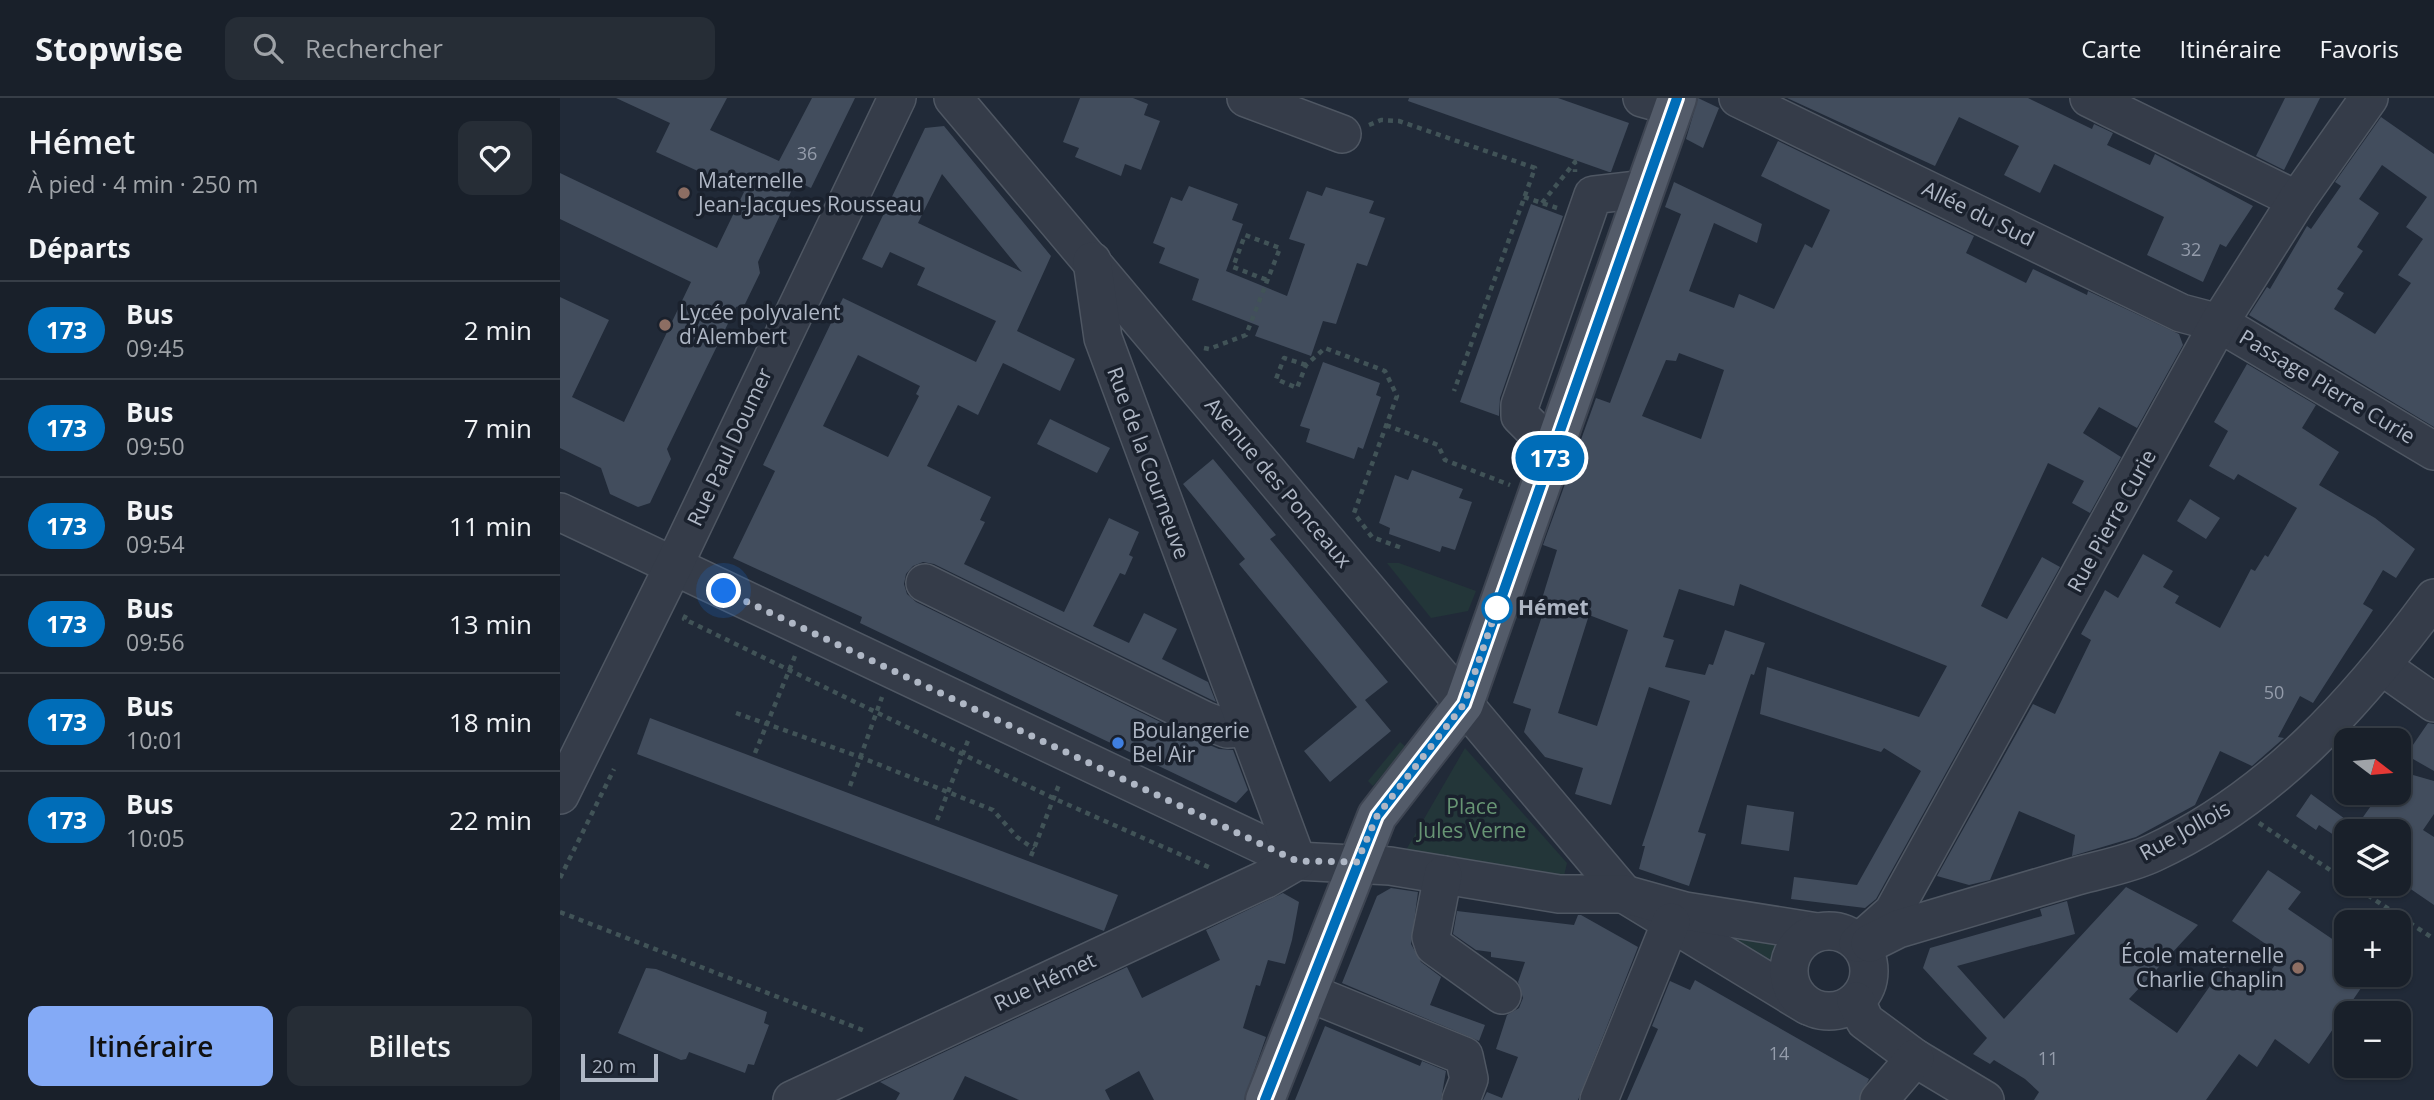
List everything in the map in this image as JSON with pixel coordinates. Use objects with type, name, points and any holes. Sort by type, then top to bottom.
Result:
[{"type":"main road","points":[[1265,1100],[1377,816],[1464,704],[1644,189],[1664,101]]},
{"type":"street","name":"Rue Paul Doumer","points":[[560,795],[688,574],[897,98]]},
{"type":"street","points":[[953,98],[1092,261]]},
{"type":"street","points":[[1246,98],[1342,134]]},
{"type":"street","name":"Allée du Sud","points":[[1738,98],[2181,313],[2219,323]]},
{"type":"street","points":[[2089,98],[2297,200]]},
{"type":"street","name":"Rue Pierre Curie","points":[[1860,945],[1893,912],[1903,897],[2219,323],[2297,200],[2369,98]]},
{"type":"street","name":"Avenue des Ponceaux","points":[[1092,261],[1624,894]]},
{"type":"street","name":"Rue de la Courneuve","points":[[1092,261],[1103,338],[1297,861]]},
{"type":"street","name":"Passage Pierre Curie","points":[[2219,323],[2434,451]]},
{"type":"street","points":[[560,512],[1297,861],[1357,862],[1559,894],[1624,894],[1685,911],[1817,932],[1842,933],[1860,945],[1869,971],[1863,992],[1856,1001],[1832,1012],[1808,1006],[1624,894]]},
{"type":"street","points":[[925,583],[1204,720],[1227,729],[1247,728]]},
{"type":"street","name":"Rue Jollois","points":[[1860,945],[1898,929],[2152,854],[2212,820],[2290,764],[2353,703],[2384,667],[2434,598]]},
{"type":"street","points":[[2384,667],[2434,703]]},
{"type":"street","name":"Rue Hémet","points":[[792,1100],[1266,879],[1297,861]]},
{"type":"street","points":[[1443,875],[1431,937],[1434,946],[1502,995]]},
{"type":"street","points":[[1600,1100],[1671,922]]},
{"type":"street","points":[[1808,1006],[1791,987],[1790,960],[1796,947],[1817,932]]},
{"type":"street","points":[[1307,992],[1464,1056],[1469,1079],[1461,1100]]},
{"type":"street","points":[[1856,1001],[1865,1021],[1966,1095]]},
{"type":"street","points":[[1879,1100],[1915,1059]]},
{"type":"path","points":[[1342,134],[1360,130],[1381,120],[1399,121],[1535,168],[1454,391]]},
{"type":"path","points":[[1197,347],[1209,349],[1246,335],[1280,248],[1245,235],[1233,267],[1267,279]]},
{"type":"path","points":[[1306,365],[1284,358],[1276,379],[1297,388],[1306,365],[1325,348],[1385,371],[1397,396],[1354,513],[1372,537],[1382,543],[1402,548]]},
{"type":"path","points":[[1386,425],[1438,445],[1445,460],[1537,495]]},
{"type":"path","points":[[1363,536],[1370,531]]},
{"type":"path","points":[[688,574],[684,619],[1054,798],[1211,870],[1219,866]]},
{"type":"path","points":[[755,753],[806,630]]},
{"type":"path","points":[[850,786],[892,670]]},
{"type":"path","points":[[937,820],[980,711]]},
{"type":"path","points":[[736,713],[860,757],[993,810],[1017,837],[1034,849]]},
{"type":"path","points":[[1031,856],[1071,754]]},
{"type":"path","points":[[560,878],[614,769]]},
{"type":"path","points":[[2232,805],[2334,872]]},
{"type":"path","points":[[2370,896],[2434,939]]},
{"type":"path","points":[[560,912],[860,1027],[875,1039],[881,1058]]},
{"type":"green space","points":[[1387,563],[1399,563],[1476,591],[1468,611],[1431,618]]},
{"type":"green space","points":[[1400,742],[1406,747],[1373,786],[1368,781]]},
{"type":"green space","name":"Place Jules Verne","points":[[1465,748],[1567,863],[1564,876],[1406,850]]},
{"type":"green space","points":[[1699,926],[1782,937],[1769,976]]},
{"type":"building","points":[[616,98],[727,98],[710,130],[779,161],[812,98],[855,98],[811,188],[796,181],[758,262],[760,273],[745,304],[736,307],[667,449],[671,459],[650,503],[638,507],[610,494],[601,468],[560,448],[560,297],[609,320],[572,397],[624,422],[691,282],[560,219],[560,173],[717,248],[744,192],[656,152],[670,123]]},
{"type":"building","points":[[1080,98],[1133,98],[1148,104],[1144,115],[1160,121],[1141,170],[1125,164],[1121,176],[1075,157],[1079,148],[1063,142]]},
{"type":"building","points":[[1409,98],[1558,98],[1629,123],[1609,172],[1408,101]]},
{"type":"building","points":[[1698,98],[1719,108],[1703,148],[1686,139]]},
{"type":"building","points":[[1787,98],[2028,98],[2092,129],[2094,124],[2113,133],[2107,145],[2150,165],[2155,154],[2253,206],[2226,247],[2220,244],[2203,282],[2147,255],[2164,217],[2054,164],[2040,193],[2004,175],[2019,146],[1959,117],[1935,166]]},
{"type":"building","points":[[2285,98],[2320,98],[2284,170],[2256,156]]},
{"type":"building","points":[[2381,117],[2434,154],[2434,427],[2249,315],[2267,287],[2270,289],[2307,226],[2311,229],[2341,186],[2335,182]],"holes":[[[2382,165],[2427,197],[2406,227],[2423,239],[2398,275],[2411,283],[2375,334],[2334,309],[2344,293],[2337,289],[2363,251],[2357,247],[2379,213],[2359,199]]]},
{"type":"building","points":[[944,126],[1051,256],[1017,331],[1075,359],[1060,391],[1003,363],[978,415],[958,405],[927,466],[991,497],[980,520],[985,522],[964,564],[1064,612],[1109,518],[1139,532],[1129,555],[1133,557],[1125,575],[1120,573],[1093,626],[1129,643],[1144,613],[1177,629],[1162,659],[1208,682],[1216,702],[934,564],[923,562],[913,566],[906,574],[904,584],[907,594],[916,602],[1195,739],[1219,749],[1233,750],[1248,790],[1236,803],[860,623],[862,617],[733,558],[775,471],[763,465],[843,298],[976,362],[996,321],[917,285],[925,268],[890,252],[882,268],[862,259],[925,128]],"holes":[[[942,174],[1022,272],[918,223]],[[858,355],[920,386],[916,394],[919,396],[888,457],[823,426]]]},
{"type":"building","points":[[1778,141],[1974,236],[1966,253],[2026,283],[2033,269],[2087,295],[2088,291],[2179,334],[2183,345],[2137,428],[2099,407],[2083,433],[2121,457],[2090,513],[2072,503],[2084,481],[2048,463],[1981,606],[2007,619],[2042,557],[2060,567],[1876,899],[1865,908],[1791,899],[1794,877],[1857,885],[1921,771],[1884,748],[1881,752],[1760,714],[1767,667],[1919,717],[1947,666],[1740,584],[1734,606],[1679,589],[1663,637],[1674,640],[1665,667],[1705,675],[1709,664],[1713,665],[1725,630],[1765,643],[1754,675],[1751,674],[1698,832],[1706,834],[1689,886],[1639,869],[1645,846],[1642,846],[1690,701],[1649,687],[1611,805],[1575,794],[1583,768],[1545,757],[1524,732],[1531,709],[1513,703],[1546,604],[1541,602],[1557,550],[1543,545],[1596,398],[1610,403],[1681,214],[1665,207],[1674,182],[1762,224],[1757,243],[1714,223],[1689,291],[1734,308],[1739,294],[1774,309],[1805,244],[1812,248],[1830,210],[1761,176]],"holes":[[[1679,353],[1724,370],[1701,439],[1642,416],[1666,360],[1676,361]],[[1589,615],[1628,630],[1597,726],[1558,713]]]},
{"type":"building","points":[[1189,186],[1238,204],[1232,220],[1243,224],[1226,271],[1287,296],[1305,244],[1289,239],[1307,191],[1322,196],[1326,187],[1374,201],[1369,213],[1385,218],[1367,266],[1357,263],[1336,324],[1323,321],[1311,356],[1255,336],[1259,326],[1192,300],[1199,279],[1159,263],[1165,248],[1153,243],[1171,197],[1182,201]]},
{"type":"building","points":[[1531,204],[1563,216],[1500,398],[1499,416],[1460,402]]},
{"type":"building","points":[[1323,362],[1380,383],[1376,395],[1381,397],[1363,449],[1358,447],[1354,459],[1306,442],[1310,429],[1300,426]]},
{"type":"building","points":[[2247,364],[2316,405],[2302,428],[2339,452],[2319,485],[2375,518],[2415,549],[2396,578],[2383,570],[2363,604],[2373,610],[2313,703],[2300,696],[2278,737],[2284,738],[2252,766],[2220,751],[2195,805],[2136,837],[2072,856],[2075,835],[2019,811],[1990,880],[1969,885],[1937,876],[2033,704],[2055,714],[2091,640],[2081,634],[2105,590],[2118,598],[2143,554],[2173,571],[2163,587],[2179,596],[2175,603],[2220,628],[2251,569],[2255,571],[2265,555],[2268,557],[2297,508],[2238,474],[2234,480],[2209,466],[2228,431],[2214,422]]},
{"type":"building","points":[[1050,419],[1110,448],[1097,473],[1037,444]]},
{"type":"building","points":[[1213,459],[1276,535],[1270,539],[1388,682],[1365,700],[1391,731],[1330,782],[1304,751],[1357,707],[1239,564],[1245,559],[1183,484]]},
{"type":"building","points":[[1412,470],[1463,489],[1459,498],[1472,502],[1455,550],[1442,546],[1440,552],[1389,534],[1390,528],[1379,523],[1395,475],[1408,480]]},
{"type":"building","points":[[2190,499],[2220,518],[2206,539],[2177,521]]},
{"type":"building","points":[[650,718],[1118,895],[1104,931],[637,754]]},
{"type":"building","points":[[2428,723],[2434,724],[2434,771],[2412,758],[2412,746]]},
{"type":"building","points":[[2412,775],[2434,781],[2434,814],[2423,830],[2434,837],[2434,905],[2411,889],[2411,819],[2362,819],[2372,805],[2412,805]]},
{"type":"building","points":[[2311,794],[2345,819],[2334,819],[2334,835],[2319,825],[2316,830],[2296,816]]},
{"type":"building","points":[[1747,805],[1794,812],[1789,851],[1741,844]]},
{"type":"building","points":[[2268,870],[2301,892],[2288,909],[2334,940],[2334,987],[2362,987],[2352,1001],[2334,1001],[2334,1028],[2309,1064],[2275,1039],[2257,1067],[2239,1054],[2206,1100],[2034,1100],[2039,1092],[2025,1079],[1994,1060],[1990,1064],[1973,1054],[1987,1038],[1923,968],[1930,948],[2042,916],[2040,909],[2067,901],[2075,934],[1957,966],[2004,1019],[2126,887],[2198,925],[2129,999],[2177,1033],[2224,966],[2258,989],[2282,955],[2232,921]]},
{"type":"building","points":[[1391,888],[1418,892],[1411,944],[1421,962],[1441,977],[1430,1005],[1485,1025],[1479,1041],[1342,983],[1377,896]]},
{"type":"building","points":[[1283,893],[1299,902],[1292,940],[1285,964],[1268,960],[1260,986],[1256,985],[1243,1028],[1266,1037],[1244,1100],[1154,1100],[1139,1071],[1105,1090],[1110,1100],[1019,1100],[965,1076],[953,1100],[896,1100],[900,1093],[880,1082],[1127,967],[1142,998],[1220,960],[1206,930]]},
{"type":"building","points":[[1457,911],[1574,925],[1578,915],[1581,915],[1638,947],[1578,1100],[1483,1100],[1487,1092],[1502,1098],[1518,1057],[1496,1049],[1507,1015],[1519,1008],[1523,998],[1518,982],[1525,962],[1491,957],[1491,952],[1476,950],[1453,934]]},
{"type":"building","points":[[646,968],[656,969],[767,1012],[764,1023],[769,1025],[754,1065],[748,1064],[745,1073],[689,1052],[686,1059],[681,1060],[618,1033]]},
{"type":"building","points":[[1695,980],[1869,1079],[1859,1100],[1627,1100],[1658,1029],[1652,1026],[1670,981],[1690,990]]},
{"type":"building","points":[[1325,1026],[1420,1066],[1422,1061],[1446,1071],[1441,1100],[1295,1100]]},
{"type":"bus line","name":"173","points":[[1265,1100],[1377,816],[1464,704],[1677,98]]},
{"type":"place","name":"Maternelle Jean-Jacques Rousseau","points":[[684,193]]},
{"type":"place","name":"Lycée polyvalent d'Alembert","points":[[665,325]]},
{"type":"place","name":"Hémet","points":[[1497,608]]},
{"type":"place","name":"Boulangerie Bel Air","points":[[1118,743]]},
{"type":"place","name":"École maternelle Charlie Chaplin","points":[[2298,968]]},
{"type":"route","points":[[724,591],[1297,861],[1357,862],[1377,816],[1464,704],[1497,608]]}]
